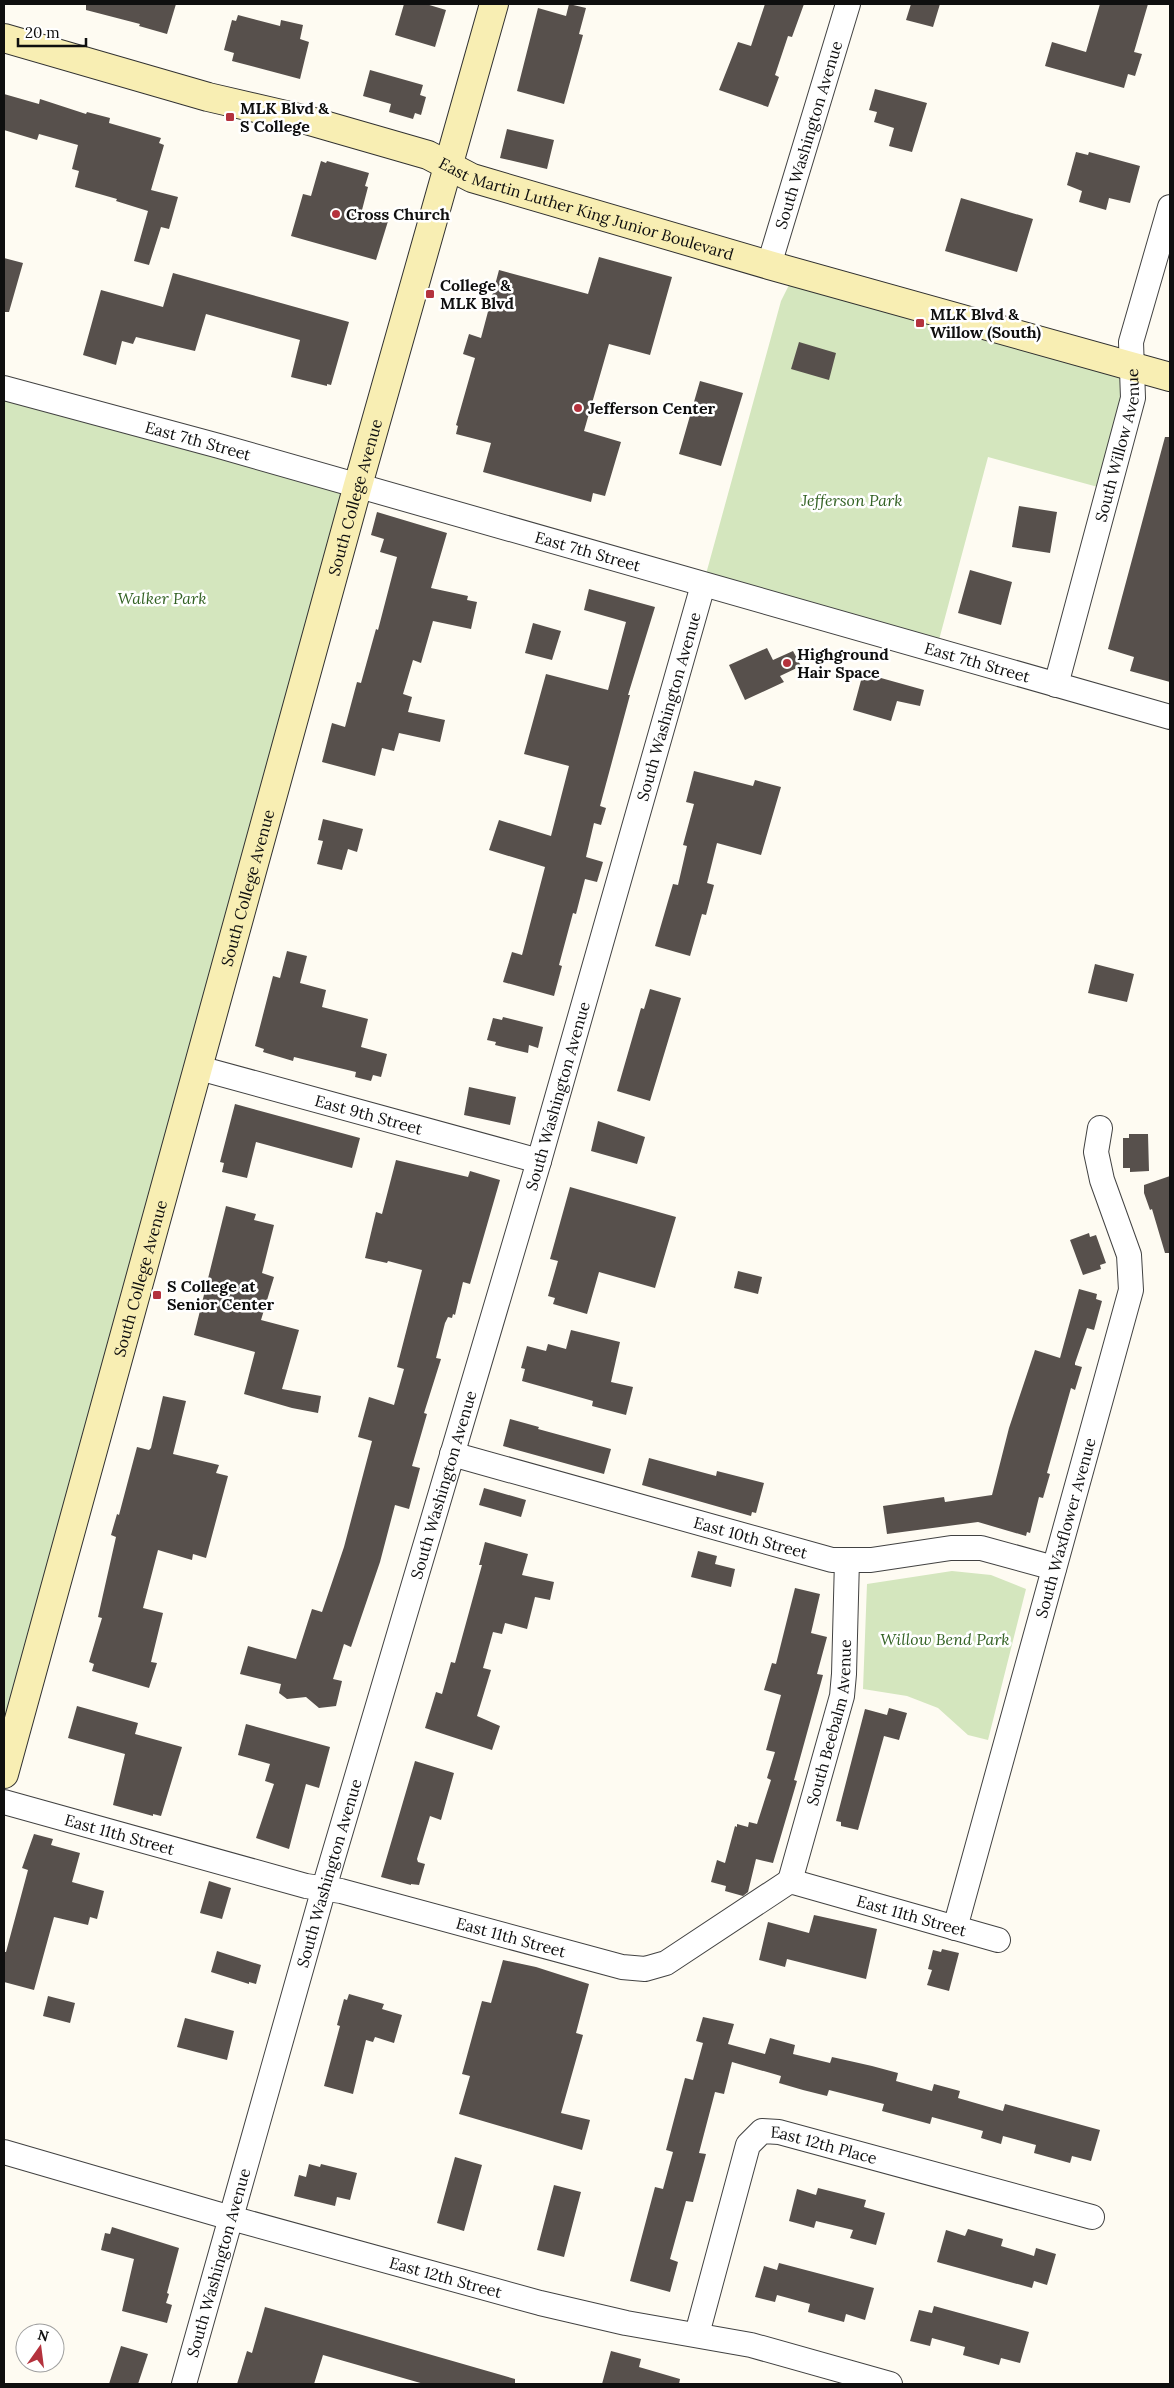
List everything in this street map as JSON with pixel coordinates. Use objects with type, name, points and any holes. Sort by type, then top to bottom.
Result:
[{"type":"street","name":"South College Avenue","points":[[4,1774],[358,486],[494,4]]},
{"type":"street","name":"South Washington Avenue","points":[[769,265],[848,4]]},
{"type":"street","name":"East Martin Luther King Junior Boulevard","points":[[4,38],[208,97],[303,119],[428,155],[472,178],[769,265],[1170,377]]},
{"type":"street","name":"South Willow Avenue","points":[[1056,685],[1134,398],[1131,342],[1170,207]]},
{"type":"street","name":"East 7th Street","points":[[4,388],[358,486],[1170,717]]},
{"type":"street","name":"South Washington Avenue","points":[[184,2384],[324,1888],[539,1161],[703,585]]},
{"type":"street","name":"East 9th Street","points":[[199,1068],[539,1161]]},
{"type":"street","name":"South Waxflower Avenue","points":[[955,1928],[1131,1290],[1129,1255],[1102,1180],[1096,1152],[1100,1128]]},
{"type":"street","name":"East 10th Street","points":[[452,1454],[832,1560],[871,1560],[951,1548],[981,1548],[1054,1568]]},
{"type":"street","name":"South Beebalm Avenue","points":[[790,1882],[842,1696],[847,1560]]},
{"type":"street","name":"East 11th Street","points":[[4,1802],[306,1886],[341,1891],[622,1967],[644,1969],[666,1963],[790,1882],[998,1940]]},
{"type":"street","name":"East 12th Place","points":[[697,2334],[748,2145],[762,2131],[779,2132],[1092,2217]]},
{"type":"street","name":"East 12th Street","points":[[4,2152],[231,2218],[540,2303],[626,2323],[697,2334],[750,2345],[890,2384]]},
{"type":"green space","name":"Jefferson Park","points":[[795,273],[1132,367],[1109,490],[988,457],[936,651],[703,585],[781,301]]},
{"type":"green space","name":"Walker Park","points":[[4,388],[358,485],[4,1774]]},
{"type":"green space","name":"Willow Bend Park","points":[[952,1571],[991,1575],[1026,1589],[988,1740],[968,1735],[938,1708],[907,1696],[863,1689],[867,1584]]},
{"type":"building","points":[[86,4],[176,4],[167,34],[139,26],[140,24],[86,10]]},
{"type":"building","points":[[404,4],[426,4],[446,10],[435,47],[395,35]]},
{"type":"building","points":[[569,4],[586,8],[579,34],[583,35],[564,104],[517,91],[538,8],[566,16]]},
{"type":"building","points":[[765,4],[804,4],[792,37],[788,36],[775,75],[779,77],[768,107],[719,90],[738,42],[751,46]]},
{"type":"building","points":[[911,4],[940,4],[933,27],[906,20]]},
{"type":"building","points":[[1100,4],[1148,4],[1134,52],[1142,54],[1135,76],[1128,74],[1124,88],[1045,66],[1052,42],[1086,52]]},
{"type":"building","points":[[238,15],[280,26],[281,20],[303,25],[300,39],[309,42],[300,79],[232,61],[234,53],[224,50],[232,20],[236,21]]},
{"type":"building","points":[[370,70],[423,85],[420,95],[426,97],[421,115],[415,113],[413,119],[389,112],[391,104],[363,96]]},
{"type":"building","points":[[875,89],[927,103],[912,152],[889,146],[894,128],[874,122],[877,112],[869,110]]},
{"type":"building","points":[[4,94],[39,104],[40,99],[86,114],[87,112],[110,118],[109,123],[161,138],[159,143],[164,145],[151,190],[178,197],[169,229],[161,227],[149,265],[134,261],[148,211],[116,201],[117,199],[75,187],[79,171],[72,169],[78,145],[39,134],[37,140],[4,130]]},
{"type":"building","points":[[507,129],[554,140],[547,169],[500,158]]},
{"type":"building","points":[[1076,152],[1088,155],[1089,152],[1140,166],[1130,203],[1109,198],[1106,210],[1079,202],[1082,191],[1067,185]]},
{"type":"building","name":"Cross Church","points":[[321,161],[369,173],[365,186],[368,187],[362,210],[389,218],[376,260],[291,236],[303,194],[311,196]]},
{"type":"building","points":[[961,198],[1033,219],[1017,272],[945,251]]},
{"type":"building","points":[[599,257],[672,277],[650,355],[609,344],[584,431],[621,442],[605,496],[593,493],[591,502],[483,472],[491,443],[456,434],[458,426],[456,425],[475,358],[463,354],[469,334],[481,338],[499,270],[588,294]]},
{"type":"building","points":[[4,258],[23,263],[9,312],[4,312]]},
{"type":"building","points":[[173,273],[349,322],[331,385],[327,384],[327,386],[291,377],[300,340],[206,314],[195,351],[136,337],[133,344],[122,341],[116,365],[83,355],[101,290],[163,307]]},
{"type":"building","points":[[799,342],[836,353],[829,380],[791,369]]},
{"type":"building","points":[[700,381],[743,393],[721,466],[679,454]]},
{"type":"building","points":[[1165,437],[1170,437],[1170,682],[1130,671],[1134,657],[1108,649]]},
{"type":"building","points":[[1019,506],[1057,512],[1050,553],[1012,547]]},
{"type":"building","points":[[377,512],[447,533],[431,588],[468,596],[467,600],[477,602],[471,629],[433,621],[421,663],[413,660],[403,694],[412,697],[408,712],[445,720],[440,742],[399,733],[394,751],[382,748],[375,776],[322,762],[332,723],[345,727],[357,682],[361,683],[376,629],[378,630],[397,557],[380,552],[384,539],[371,535]]},
{"type":"building","points":[[970,570],[1012,582],[1001,625],[958,613]]},
{"type":"building","points":[[589,589],[655,607],[628,695],[630,695],[600,806],[606,808],[601,825],[594,823],[586,857],[603,862],[597,882],[585,879],[576,914],[573,913],[559,965],[562,966],[554,996],[503,982],[512,952],[522,955],[545,867],[489,850],[499,820],[551,836],[569,766],[524,754],[546,674],[608,690],[626,622],[584,610]]},
{"type":"building","points":[[533,623],[561,631],[552,660],[525,653]]},
{"type":"building","points":[[767,648],[773,660],[793,651],[801,666],[780,676],[784,682],[745,700],[729,665]]},
{"type":"building","points":[[863,673],[924,690],[920,706],[897,701],[891,721],[853,710]]},
{"type":"building","points":[[694,771],[753,786],[755,780],[781,787],[761,855],[717,843],[707,883],[714,885],[706,915],[702,914],[690,956],[655,946],[673,884],[678,885],[687,846],[683,845],[694,804],[686,802]]},
{"type":"building","points":[[323,819],[363,829],[357,852],[348,849],[342,870],[317,864],[323,841],[318,840]]},
{"type":"building","points":[[287,951],[307,956],[300,983],[326,990],[322,1007],[368,1019],[361,1047],[387,1054],[381,1077],[373,1075],[371,1081],[355,1077],[356,1072],[294,1057],[293,1061],[263,1052],[264,1049],[255,1046],[273,976],[280,978]]},
{"type":"building","points":[[1095,964],[1134,974],[1127,1002],[1088,993]]},
{"type":"building","points":[[650,989],[681,998],[650,1101],[617,1091],[641,1008],[644,1009]]},
{"type":"building","points":[[503,1017],[543,1027],[538,1048],[529,1045],[528,1053],[495,1045],[496,1042],[487,1040],[493,1018],[502,1020]]},
{"type":"building","points":[[469,1087],[516,1097],[510,1125],[464,1115]]},
{"type":"building","points":[[235,1104],[360,1138],[352,1168],[256,1142],[247,1178],[222,1172],[224,1163],[220,1162]]},
{"type":"building","points":[[598,1121],[645,1137],[637,1164],[591,1151]]},
{"type":"building","points":[[1129,1134],[1148,1134],[1149,1171],[1130,1172],[1130,1168],[1123,1168],[1123,1138],[1129,1138]]},
{"type":"building","points":[[396,1160],[468,1177],[470,1171],[500,1180],[470,1284],[463,1282],[455,1315],[453,1314],[452,1318],[448,1317],[445,1323],[436,1358],[441,1359],[424,1413],[427,1414],[412,1466],[420,1468],[409,1509],[395,1505],[380,1562],[351,1647],[344,1644],[333,1679],[342,1681],[336,1706],[319,1708],[306,1697],[287,1699],[279,1693],[281,1684],[240,1674],[248,1646],[296,1659],[312,1609],[322,1612],[344,1547],[372,1441],[358,1437],[369,1397],[394,1405],[404,1369],[397,1367],[422,1270],[388,1261],[387,1263],[365,1258],[376,1212],[382,1214]]},
{"type":"building","points":[[1170,1176],[1170,1253],[1165,1253],[1152,1209],[1150,1210],[1144,1193],[1144,1185]]},
{"type":"building","points":[[570,1187],[676,1217],[655,1288],[599,1272],[587,1314],[553,1304],[555,1298],[548,1296],[558,1261],[550,1259]]},
{"type":"building","points":[[226,1206],[256,1214],[254,1220],[274,1225],[262,1273],[274,1277],[261,1320],[299,1330],[282,1389],[321,1396],[318,1413],[292,1408],[244,1394],[255,1352],[194,1335]]},
{"type":"building","points":[[1089,1233],[1090,1237],[1096,1235],[1106,1263],[1100,1265],[1101,1269],[1083,1275],[1070,1240]]},
{"type":"building","points":[[738,1271],[762,1277],[758,1294],[734,1288]]},
{"type":"building","points":[[1079,1289],[1097,1294],[1096,1299],[1102,1301],[1094,1330],[1087,1328],[1075,1363],[1075,1365],[1082,1367],[1075,1390],[1071,1388],[1047,1473],[1050,1474],[1043,1498],[1039,1497],[1030,1533],[1027,1532],[1026,1536],[978,1522],[887,1534],[883,1506],[944,1497],[945,1502],[992,1495],[1009,1428],[1035,1350],[1060,1358]]},
{"type":"building","points":[[571,1330],[620,1342],[611,1382],[633,1387],[626,1415],[592,1406],[593,1401],[522,1381],[525,1369],[521,1368],[527,1346],[546,1351],[548,1344],[566,1349]]},
{"type":"building","points":[[163,1396],[186,1401],[173,1454],[219,1465],[216,1473],[228,1476],[206,1558],[193,1554],[192,1560],[158,1550],[143,1608],[163,1613],[151,1662],[157,1663],[149,1688],[92,1671],[94,1664],[89,1662],[102,1618],[98,1617],[116,1537],[111,1535],[117,1514],[119,1515],[137,1447],[149,1450],[151,1448]]},
{"type":"building","points":[[510,1419],[539,1427],[538,1429],[611,1449],[604,1474],[503,1446]]},
{"type":"building","points":[[649,1458],[716,1476],[717,1471],[764,1483],[756,1513],[752,1512],[751,1516],[642,1485]]},
{"type":"building","points":[[484,1488],[526,1500],[521,1517],[479,1505]]},
{"type":"building","points":[[485,1542],[528,1554],[522,1575],[554,1582],[550,1600],[535,1597],[527,1629],[505,1623],[502,1634],[493,1632],[483,1668],[491,1670],[477,1716],[500,1726],[492,1750],[425,1728],[436,1692],[442,1694],[451,1662],[455,1663],[482,1565],[479,1565]]},
{"type":"building","points":[[698,1551],[717,1556],[715,1564],[735,1569],[731,1587],[691,1577]]},
{"type":"building","points":[[795,1588],[820,1594],[811,1633],[827,1637],[817,1674],[823,1675],[794,1780],[797,1781],[773,1863],[756,1859],[748,1892],[743,1896],[725,1891],[726,1886],[711,1882],[717,1860],[725,1863],[735,1826],[737,1827],[737,1824],[748,1827],[749,1822],[757,1824],[771,1780],[767,1778],[775,1752],[766,1750],[781,1695],[764,1690],[772,1663],[776,1664]]},
{"type":"building","points":[[77,1706],[138,1723],[135,1734],[182,1747],[161,1816],[153,1814],[153,1816],[113,1805],[125,1754],[68,1738]]},
{"type":"building","points":[[889,1708],[907,1713],[899,1740],[884,1736],[858,1830],[841,1826],[841,1822],[836,1821],[865,1709],[887,1715]]},
{"type":"building","points":[[246,1724],[330,1747],[319,1788],[306,1784],[289,1849],[256,1838],[274,1784],[265,1781],[270,1764],[238,1755]]},
{"type":"building","points":[[415,1761],[454,1773],[441,1820],[430,1816],[417,1859],[418,1862],[425,1864],[419,1885],[411,1885],[381,1877]]},
{"type":"building","points":[[34,1834],[53,1839],[51,1845],[80,1853],[72,1882],[104,1891],[97,1919],[90,1917],[88,1925],[54,1917],[34,1990],[4,1982],[4,1952],[6,1952],[28,1870],[22,1868]]},
{"type":"building","points":[[209,1881],[231,1888],[222,1919],[200,1913]]},
{"type":"building","points":[[814,1915],[877,1929],[866,1979],[787,1959],[785,1967],[759,1960],[768,1922],[809,1933]]},
{"type":"building","points":[[942,1949],[959,1953],[949,1991],[927,1985],[932,1970],[928,1969],[933,1950],[941,1952]]},
{"type":"building","points":[[217,1951],[261,1965],[256,1984],[249,1982],[249,1984],[211,1972]]},
{"type":"building","points":[[503,1960],[536,1967],[589,1984],[576,2033],[583,2035],[561,2113],[590,2120],[582,2150],[459,2114],[470,2076],[462,2074],[482,2001],[491,2003]]},
{"type":"building","points":[[349,1994],[384,2004],[382,2009],[402,2015],[394,2043],[375,2037],[373,2042],[366,2040],[353,2094],[324,2086],[340,2026],[337,2025],[344,1999],[347,2000]]},
{"type":"building","points":[[48,1996],[75,2003],[70,2023],[43,2016]]},
{"type":"building","points":[[703,2017],[734,2024],[728,2044],[765,2054],[770,2038],[795,2045],[793,2054],[830,2063],[832,2057],[872,2066],[898,2073],[896,2081],[932,2091],[934,2084],[960,2091],[958,2098],[1003,2111],[1005,2104],[1100,2130],[1091,2161],[1072,2156],[1070,2163],[1034,2153],[1036,2145],[1003,2136],[1001,2144],[981,2138],[983,2131],[932,2117],[930,2124],[882,2111],[884,2104],[829,2090],[827,2096],[803,2090],[779,2083],[781,2076],[732,2062],[724,2094],[715,2092],[699,2153],[706,2154],[693,2202],[686,2201],[670,2259],[678,2262],[670,2292],[630,2281],[655,2187],[663,2189],[673,2152],[666,2150],[685,2078],[693,2080],[703,2043],[696,2041]]},
{"type":"building","points":[[185,2018],[234,2031],[227,2060],[177,2047]]},
{"type":"building","points":[[455,2157],[482,2165],[464,2231],[437,2223]]},
{"type":"building","points":[[309,2164],[320,2167],[321,2164],[357,2173],[350,2200],[337,2197],[335,2206],[294,2196],[299,2175],[306,2177]]},
{"type":"building","points":[[554,2185],[581,2192],[564,2257],[537,2250]]},
{"type":"building","points":[[818,2188],[866,2200],[864,2207],[885,2213],[876,2245],[850,2238],[853,2230],[816,2221],[814,2228],[789,2221],[797,2189],[816,2195]]},
{"type":"building","points":[[112,2227],[179,2248],[167,2293],[169,2294],[166,2303],[172,2305],[167,2323],[122,2311],[134,2259],[101,2250],[105,2233],[110,2234]]},
{"type":"building","points":[[968,2229],[1003,2239],[1001,2246],[1034,2256],[1036,2248],[1056,2254],[1047,2285],[1034,2281],[1032,2288],[937,2262],[946,2230],[965,2236]]},
{"type":"building","points":[[779,2263],[874,2288],[865,2320],[846,2314],[844,2322],[808,2312],[810,2304],[777,2295],[775,2302],[755,2297],[764,2266],[777,2270]]},
{"type":"building","points":[[934,2306],[1029,2332],[1020,2363],[1001,2358],[999,2365],[963,2355],[965,2347],[932,2338],[930,2346],[910,2341],[919,2310],[932,2313]]},
{"type":"building","points":[[265,2307],[515,2379],[515,2384],[424,2384],[323,2355],[314,2384],[237,2384],[247,2351],[252,2353]]},
{"type":"building","points":[[121,2346],[148,2354],[138,2384],[109,2384]]},
{"type":"building","points":[[611,2351],[641,2359],[639,2367],[680,2379],[679,2384],[602,2384]]},
{"type":"place","name":"MLK Blvd & S College","points":[[230,117]]},
{"type":"place","name":"Cross Church","points":[[336,214]]},
{"type":"place","name":"College & MLK Blvd","points":[[430,294]]},
{"type":"place","name":"MLK Blvd & Willow (South)","points":[[920,323]]},
{"type":"place","name":"Jefferson Center","points":[[578,408]]},
{"type":"place","name":"Highground Hair Space","points":[[787,663]]},
{"type":"place","name":"S College at Senior Center","points":[[157,1295]]}]
